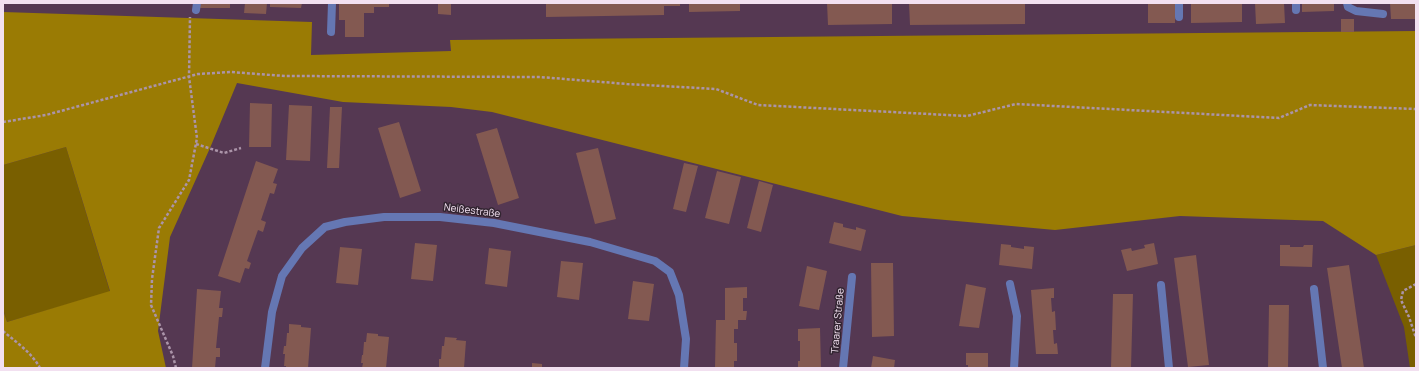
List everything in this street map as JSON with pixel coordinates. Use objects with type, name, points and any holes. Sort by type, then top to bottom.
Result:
[{"type":"street","points":[[331,32],[332,3]]},
{"type":"street","points":[[1179,3],[1179,17]]},
{"type":"street","points":[[1347,3],[1348,7],[1356,11],[1383,14]]},
{"type":"street","name":"Neißestraße","points":[[265,368],[272,312],[282,276],[302,248],[325,226],[384,217],[440,217],[494,223],[590,242],[655,261],[670,272],[679,295],[686,339],[684,368]]},
{"type":"street","name":"Traarer Straße","points":[[843,368],[852,277]]},
{"type":"street","points":[[1010,284],[1017,316],[1014,368]]},
{"type":"street","points":[[1161,285],[1169,368]]},
{"type":"street","points":[[1314,289],[1323,368]]},
{"type":"path","points":[[176,368],[173,356],[152,305],[152,278],[158,228],[189,180],[197,138],[189,77],[194,8]]},
{"type":"path","points":[[3,122],[46,115],[198,74],[231,72],[285,76],[540,77],[716,89],[758,105],[967,116],[1016,104],[1279,118],[1310,105],[1416,109]]},
{"type":"path","points":[[196,144],[224,153],[241,148]]},
{"type":"path","points":[[1416,284],[1403,291],[1401,300],[1416,338]]},
{"type":"path","points":[[3,331],[24,349],[37,362],[40,368]]},
{"type":"shaded area","points":[[3,12],[312,22],[311,55],[451,51],[450,40],[1416,31],[1416,245],[1376,255],[1323,221],[1180,216],[1055,230],[902,216],[492,112],[451,107],[343,102],[237,83],[170,237],[158,331],[166,368],[3,368],[3,310],[7,322],[110,291],[66,147],[3,165]]},
{"type":"shaded area","points":[[66,147],[110,292],[7,322],[3,309],[3,165]]},
{"type":"shaded area","points":[[1416,245],[1416,368],[1410,368],[1404,327],[1376,255]]},
{"type":"building","points":[[200,3],[230,3],[230,8],[200,8]]},
{"type":"building","points":[[245,3],[267,3],[266,14],[244,13]]},
{"type":"building","points":[[270,3],[302,3],[301,8],[270,7]]},
{"type":"building","points":[[339,3],[389,3],[389,7],[374,7],[374,13],[364,13],[364,37],[345,37],[345,20],[339,20]]},
{"type":"building","points":[[438,3],[451,3],[451,15],[438,14]]},
{"type":"building","points":[[546,3],[680,3],[680,6],[664,6],[664,15],[546,17]]},
{"type":"building","points":[[689,3],[740,3],[740,11],[689,12]]},
{"type":"building","points":[[827,3],[892,3],[892,24],[828,25]]},
{"type":"building","points":[[909,3],[1025,3],[1025,24],[910,25]]},
{"type":"building","points":[[1148,3],[1175,3],[1175,23],[1148,23]]},
{"type":"building","points":[[1191,3],[1242,3],[1242,22],[1191,23]]},
{"type":"building","points":[[1255,3],[1284,3],[1285,23],[1256,24]]},
{"type":"building","points":[[1302,3],[1334,3],[1334,11],[1302,12]]},
{"type":"building","points":[[1390,3],[1416,3],[1416,19],[1391,19]]},
{"type":"building","points":[[1341,19],[1354,19],[1354,32],[1341,32]]},
{"type":"building","points":[[250,103],[272,104],[271,147],[249,147]]},
{"type":"building","points":[[289,105],[312,106],[310,161],[286,160]]},
{"type":"building","points":[[330,107],[342,107],[339,168],[327,168]]},
{"type":"building","points":[[399,122],[421,191],[400,198],[378,128]]},
{"type":"building","points":[[497,128],[519,198],[498,205],[476,134]]},
{"type":"building","points":[[598,148],[616,219],[595,224],[576,153]]},
{"type":"building","points":[[256,161],[278,169],[273,183],[277,184],[274,194],[270,193],[261,220],[266,222],[263,232],[258,230],[247,261],[251,263],[249,269],[245,268],[240,283],[218,276]]},
{"type":"building","points":[[684,163],[698,166],[686,212],[673,209]]},
{"type":"building","points":[[717,171],[741,177],[729,224],[705,218]]},
{"type":"building","points":[[759,181],[773,185],[761,232],[747,228]]},
{"type":"building","points":[[834,222],[843,224],[843,227],[856,230],[856,227],[866,230],[861,251],[829,243]]},
{"type":"building","points":[[415,243],[437,245],[433,281],[411,279]]},
{"type":"building","points":[[1154,243],[1158,264],[1127,271],[1121,250],[1131,248],[1132,251],[1145,248],[1144,245]]},
{"type":"building","points":[[1001,244],[1024,249],[1024,246],[1034,247],[1032,269],[999,265]]},
{"type":"building","points":[[1280,245],[1303,247],[1304,245],[1313,245],[1312,267],[1280,266]]},
{"type":"building","points":[[340,247],[362,249],[358,285],[336,283]]},
{"type":"building","points":[[489,248],[511,251],[507,287],[485,284]]},
{"type":"building","points":[[1196,255],[1209,365],[1188,367],[1174,258]]},
{"type":"building","points":[[561,261],[583,263],[579,300],[557,297]]},
{"type":"building","points":[[871,263],[893,263],[894,336],[872,337]]},
{"type":"building","points":[[1349,265],[1364,368],[1342,368],[1327,268]]},
{"type":"building","points":[[807,266],[827,271],[819,310],[799,306]]},
{"type":"building","points":[[633,281],[654,284],[649,321],[628,319]]},
{"type":"building","points":[[966,284],[986,288],[979,328],[959,326]]},
{"type":"building","points":[[747,287],[747,298],[743,298],[743,311],[747,311],[746,320],[738,320],[738,329],[734,329],[734,343],[737,343],[737,361],[734,361],[734,368],[715,368],[716,320],[725,320],[725,288]]},
{"type":"building","points":[[1054,288],[1054,298],[1051,298],[1052,312],[1055,311],[1056,330],[1053,330],[1054,344],[1057,343],[1058,354],[1036,354],[1031,290]]},
{"type":"building","points":[[197,289],[221,291],[219,308],[223,308],[222,317],[219,317],[216,348],[220,348],[220,357],[216,357],[215,368],[192,368]]},
{"type":"building","points":[[1113,294],[1133,294],[1131,368],[1111,368]]},
{"type":"building","points":[[1269,305],[1289,305],[1288,368],[1268,368]]},
{"type":"building","points":[[289,324],[311,328],[308,368],[286,368],[286,366],[284,366],[285,354],[283,354],[284,346],[286,346],[287,333],[289,333]]},
{"type":"building","points":[[820,328],[821,368],[798,368],[798,361],[800,361],[800,341],[798,341],[798,329]]},
{"type":"building","points":[[367,333],[389,337],[386,368],[362,368],[362,355]]},
{"type":"building","points":[[445,337],[457,338],[456,340],[466,341],[464,368],[439,367],[439,359],[441,359],[442,346],[444,346]]},
{"type":"building","points":[[966,353],[988,353],[988,368],[968,368],[968,365],[966,365]]},
{"type":"building","points":[[873,356],[895,360],[894,368],[871,368]]},
{"type":"building","points":[[532,363],[542,364],[542,368],[532,368]]}]
